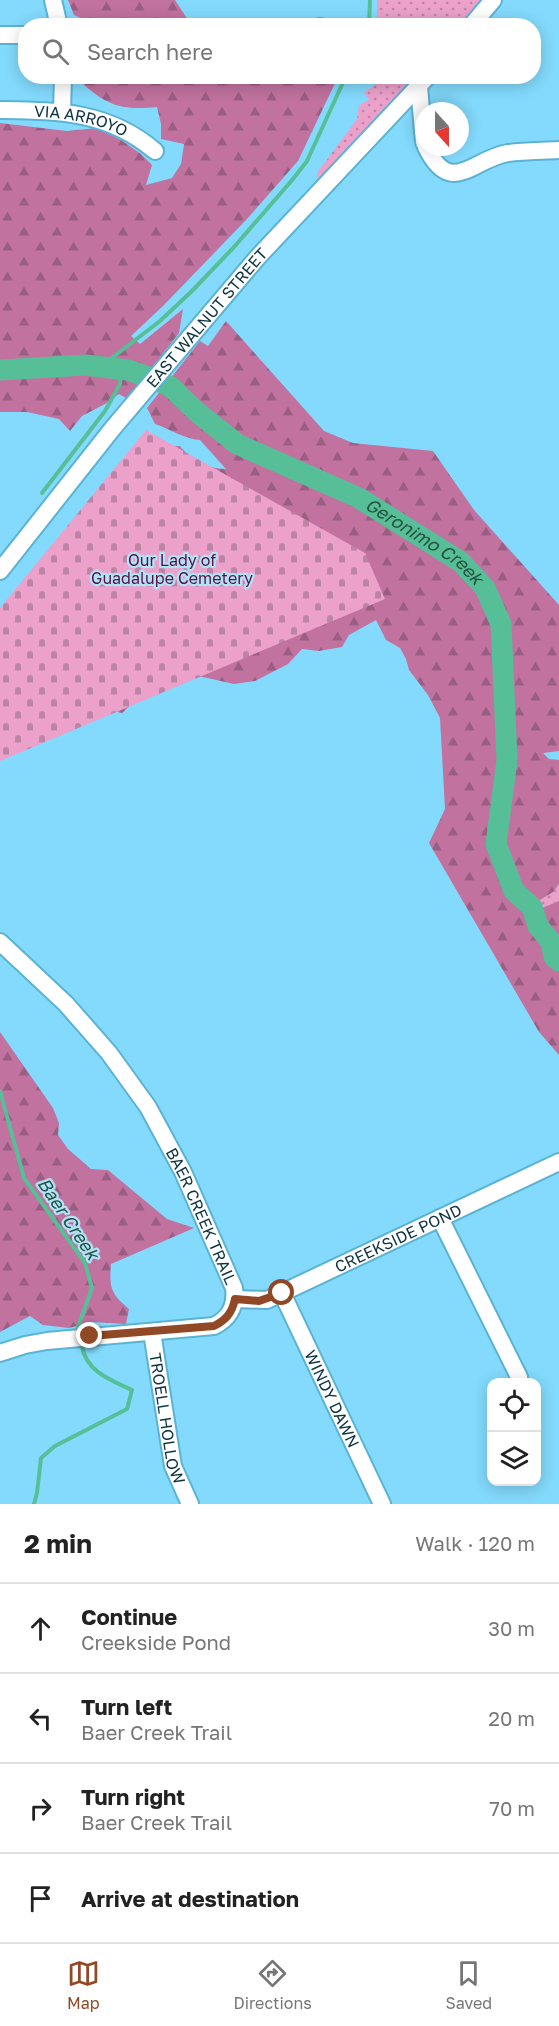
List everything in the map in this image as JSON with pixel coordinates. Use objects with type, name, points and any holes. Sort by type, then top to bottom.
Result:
[{"type":"street","points":[[53,0],[57,18]]},
{"type":"street","points":[[478,18],[493,0]]},
{"type":"street","points":[[0,35],[18,35]]},
{"type":"street","points":[[62,112],[63,84]]},
{"type":"street","name":"EAST WALNUT STREET","points":[[0,571],[113,428],[257,258],[422,84]]},
{"type":"street","points":[[424,84],[424,102]]},
{"type":"street","name":"VIA ARROYO","points":[[0,110],[62,112],[108,122],[140,138],[155,152]]},
{"type":"street","points":[[430,156],[444,171],[462,174],[506,154],[559,150]]},
{"type":"street","name":"BAER CREEK TRAIL","points":[[0,942],[66,1004],[109,1053],[148,1107],[183,1172],[234,1288],[235,1299],[233,1309],[228,1316],[214,1326],[47,1341],[0,1353]]},
{"type":"street","name":"CREEKSIDE POND","points":[[235,1299],[259,1301],[282,1293],[559,1162]]},
{"type":"street","points":[[440,1218],[519,1377]]},
{"type":"street","name":"WINDY DAWN","points":[[282,1293],[382,1504]]},
{"type":"street","name":"TROELL HOLLOW","points":[[152,1332],[173,1466],[190,1504]]},
{"type":"green space","points":[[68,0],[175,0],[187,18],[81,18],[74,15]]},
{"type":"green space","points":[[377,0],[480,0],[467,18],[377,18]]},
{"type":"green space","points":[[83,84],[335,84],[298,161],[247,219],[131,336],[140,344],[183,309],[179,333],[128,399],[119,394],[82,416],[70,431],[59,419],[27,412],[0,412],[0,123],[67,131],[97,128],[121,140],[152,165],[146,185],[172,178],[181,164],[184,144],[161,139],[161,124],[157,107],[126,107],[101,98]]},
{"type":"green space","points":[[376,84],[407,84],[322,181],[317,180],[317,173],[357,119],[359,105],[369,100],[364,92]]},
{"type":"green space","points":[[226,321],[324,431],[353,443],[433,451],[474,510],[559,605],[559,751],[543,753],[549,759],[559,760],[559,884],[553,892],[535,903],[542,908],[559,901],[559,1055],[539,1032],[429,843],[445,809],[440,718],[428,695],[409,670],[400,648],[386,640],[376,620],[349,635],[342,647],[319,651],[302,649],[288,664],[255,681],[234,684],[194,675],[133,703],[122,713],[108,710],[165,447],[180,446],[200,463],[226,469],[200,440],[183,436],[155,424],[147,408],[200,341],[208,346]]},
{"type":"green space","name":"Our Lady of Guadalupe Cemetery","points":[[146,430],[365,553],[385,599],[0,761],[0,608]]},
{"type":"green space","points":[[559,884],[559,901],[542,908],[534,902],[553,892]]},
{"type":"green space","points":[[0,1032],[53,1108],[59,1123],[58,1135],[68,1149],[91,1169],[108,1170],[167,1219],[194,1228],[111,1264],[112,1290],[129,1309],[126,1324],[92,1322],[69,1328],[43,1325],[30,1316],[0,1332]]},
{"type":"waterway","points":[[369,18],[370,0]]},
{"type":"waterway","points":[[100,367],[160,321],[192,291],[293,179],[307,161],[342,84]]},
{"type":"waterway","name":"Geronimo Creek","points":[[0,370],[85,365],[128,370],[154,379],[171,387],[197,412],[237,444],[359,498],[461,562],[485,588],[501,624],[507,760],[496,844],[514,891],[532,907],[538,926],[551,942],[554,957],[559,961]]},
{"type":"waterway","points":[[42,493],[105,411],[120,384],[121,370]]},
{"type":"waterway","name":"Baer Creek","points":[[0,1091],[24,1178],[85,1263],[92,1288],[78,1327]]},
{"type":"waterway","name":"Baer Creek","points":[[34,1504],[41,1458],[55,1446],[127,1409],[132,1390],[108,1379],[94,1369],[82,1347]]},
{"type":"route","points":[[90,1336],[214,1326],[228,1316],[233,1309],[235,1299],[267,1300],[282,1293]]}]
